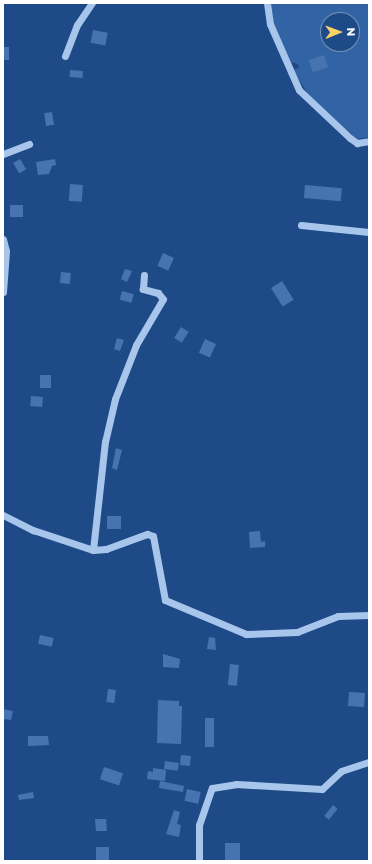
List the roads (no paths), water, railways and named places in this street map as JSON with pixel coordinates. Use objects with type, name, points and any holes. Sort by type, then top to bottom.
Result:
[{"type":"street","points":[[65,56],[77,25],[92,3]]},
{"type":"street","points":[[267,3],[270,24],[299,90],[350,138],[357,143],[369,141]]},
{"type":"street","points":[[3,154],[29,144]]},
{"type":"street","points":[[301,225],[369,232]]},
{"type":"street","points":[[3,239],[6,251],[3,292]]},
{"type":"street","points":[[93,550],[105,442],[115,399],[136,344],[163,299],[158,293],[143,288],[144,275]]},
{"type":"street","points":[[3,515],[33,530],[93,550],[106,549],[147,534],[153,536],[165,600],[246,634],[297,632],[338,616],[369,615]]},
{"type":"street","points":[[199,861],[199,825],[212,788],[236,784],[322,789],[341,771],[369,762]]}]
